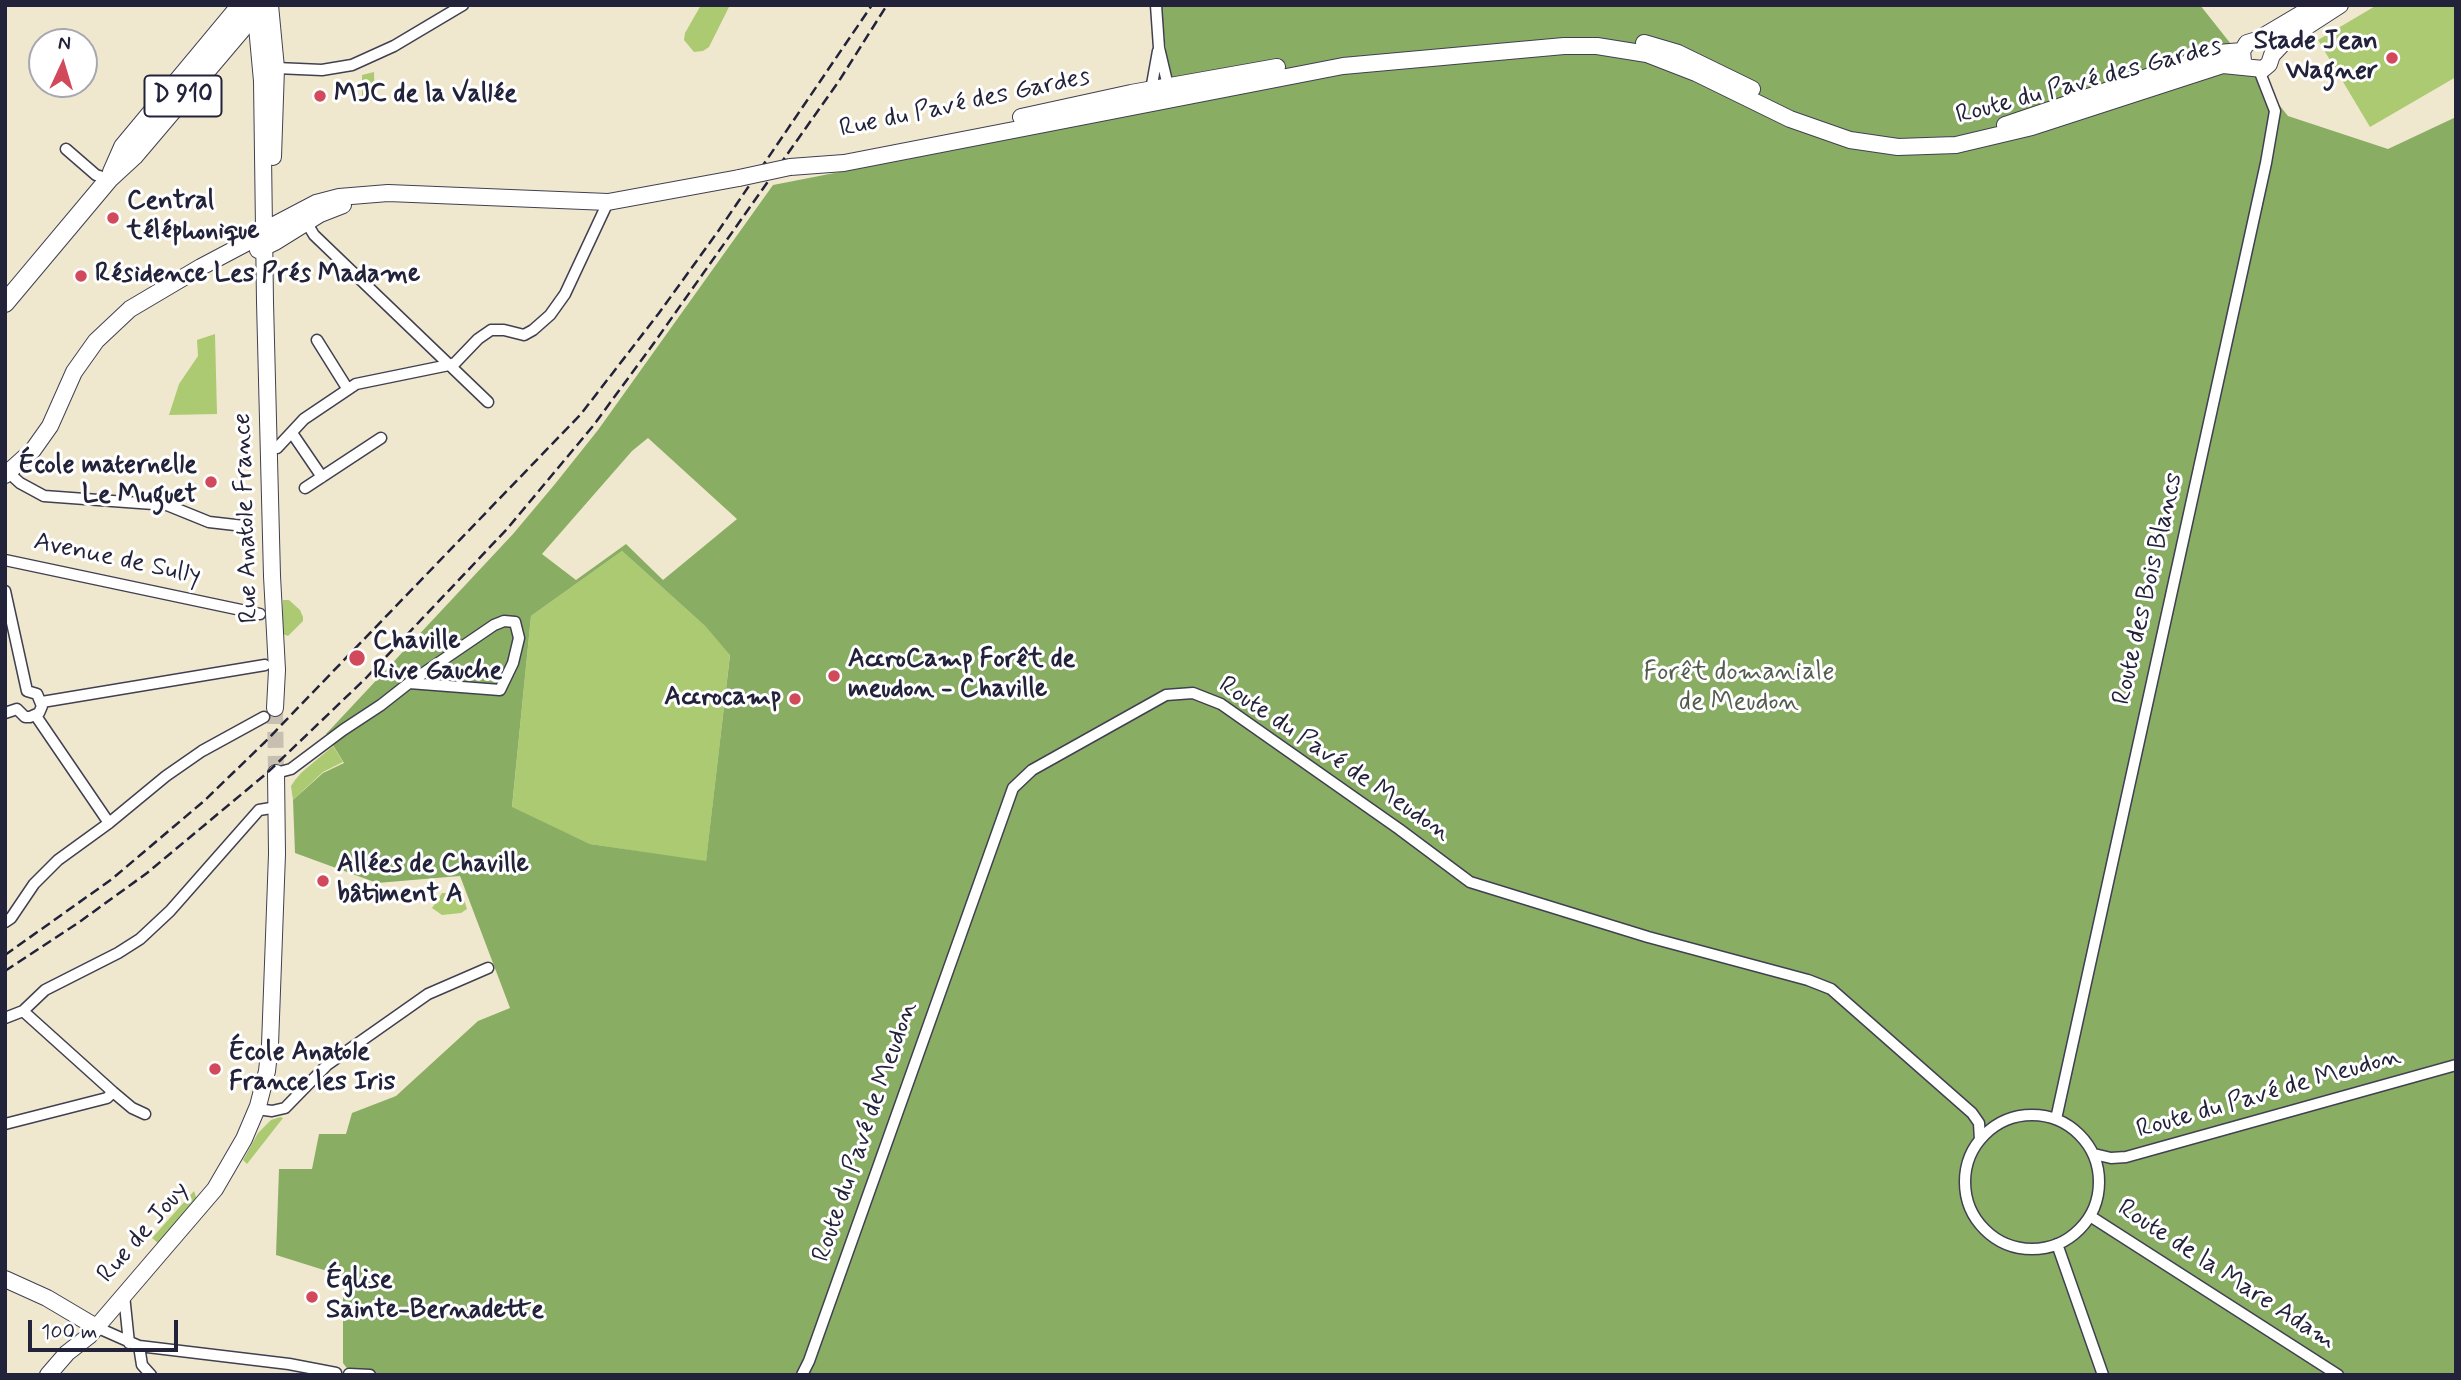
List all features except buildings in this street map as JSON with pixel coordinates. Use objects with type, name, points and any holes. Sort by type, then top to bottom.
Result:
[{"type":"main road","name":"Route du Pavé des Gardes","points":[[2249,62],[2247,43],[2257,40],[2316,5]]},
{"type":"main road","name":"Route du Pavé des Gardes","points":[[1169,93],[1343,66],[1523,49],[1597,47],[1647,54],[1670,62],[1790,119],[1850,140],[1922,148],[1990,139],[2224,65],[2249,62],[2269,64],[2272,55],[2286,40],[2340,5]]},
{"type":"main road","name":"Rue Anatole France","points":[[257,7],[276,68],[267,327],[272,576],[277,670],[270,712]]},
{"type":"main road","name":"Rue Anatole France","points":[[257,7],[270,237]]},
{"type":"main road","name":"D 910","points":[[5,303],[109,178],[134,156],[257,7]]},
{"type":"main road","name":"Route du Pavé des Gardes","points":[[2257,40],[2268,45],[2272,55]]},
{"type":"main road","name":"Rue du Pavé des Gardes","points":[[7,474],[33,450],[50,426],[74,372],[96,341],[130,309],[179,280],[270,237],[303,216],[316,203],[340,197],[388,193],[608,202],[790,167],[845,163],[1169,93]]},
{"type":"main road","points":[[257,1109],[267,1071],[270,1045],[276,773]]},
{"type":"main road","name":"Rue de Jouy","points":[[48,1375],[124,1296],[215,1189],[244,1139],[257,1109]]},
{"type":"main road","points":[[5,1279],[47,1298],[96,1327]]},
{"type":"street","points":[[262,81],[276,68],[322,70],[352,65],[394,46],[463,5]]},
{"type":"street","points":[[1155,6],[1159,48],[1169,93]]},
{"type":"street","points":[[1152,96],[1159,48]]},
{"type":"street","name":"Route des Bois Blancs","points":[[2056,1119],[2266,163],[2275,111],[2249,62]]},
{"type":"street","points":[[66,149],[96,175],[109,178]]},
{"type":"street","points":[[269,448],[277,448],[304,419],[347,388],[362,382],[455,363],[486,332],[496,329],[524,335],[540,325],[565,295],[608,202]]},
{"type":"street","points":[[303,216],[309,230],[488,402]]},
{"type":"street","points":[[317,340],[347,388]]},
{"type":"street","points":[[292,433],[322,477]]},
{"type":"street","points":[[305,488],[381,438]]},
{"type":"street","points":[[7,474],[26,488],[44,496],[167,505],[209,522],[244,526]]},
{"type":"street","name":"Avenue de Sully","points":[[5,560],[260,614]]},
{"type":"street","points":[[5,591],[27,691],[37,694],[42,702],[41,710],[36,716],[24,717],[17,709],[5,713]]},
{"type":"street","points":[[276,773],[291,769],[409,683],[494,625],[504,621],[515,622],[519,638],[513,663],[500,690],[409,683]]},
{"type":"street","points":[[42,702],[265,665]]},
{"type":"street","name":"Route du Pavé de Meudon","points":[[802,1375],[1013,788],[1032,770],[1166,695],[1193,693],[1221,704],[1470,882],[1648,937],[1808,980],[1831,989],[1972,1113],[1979,1123],[1980,1140]]},
{"type":"street","points":[[5,922],[11,918],[34,884],[58,860],[109,823],[166,776],[202,751],[270,712]]},
{"type":"street","points":[[36,716],[109,823]]},
{"type":"street","points":[[5,1018],[23,1012],[45,990],[140,939],[170,911],[259,810],[276,807]]},
{"type":"street","points":[[257,1109],[272,1111],[285,1108],[327,1065],[428,993],[488,968]]},
{"type":"street","points":[[23,1012],[132,1108],[145,1114]]},
{"type":"street","name":"Route du Pavé de Meudon","points":[[2094,1154],[2111,1158],[2126,1157],[2456,1065]]},
{"type":"street","points":[[5,1124],[107,1098],[113,1092]]},
{"type":"street","points":[[2036,1115],[2056,1119],[2078,1133],[2094,1154],[2099,1187],[2090,1216],[2080,1230],[2057,1244],[2033,1249],[2007,1244],[1982,1226],[1973,1213],[1965,1185],[1967,1167],[1980,1140],[1991,1129],[2007,1120],[2036,1115]]},
{"type":"street","points":[[2099,1178],[2126,1157]]},
{"type":"street","name":"Route de la Mare Adam","points":[[2090,1216],[2338,1375]]},
{"type":"street","points":[[2057,1244],[2103,1375]]},
{"type":"street","points":[[124,1296],[134,1345],[142,1365],[150,1375]]},
{"type":"street","points":[[96,1327],[134,1345],[289,1364],[336,1374],[342,1369],[350,1374],[370,1375]]},
{"type":"green space","points":[[701,5],[730,5],[709,47],[694,52],[684,40],[685,33]]},
{"type":"green space","name":"Forêt domaniale de Meudon","points":[[1161,5],[2200,5],[2288,116],[2388,149],[2456,117],[2456,1375],[352,1375],[343,1363],[343,1276],[276,1255],[279,1169],[312,1169],[319,1134],[346,1134],[352,1113],[396,1096],[478,1021],[510,1008],[460,876],[377,883],[295,853],[293,800],[323,773],[344,763],[326,734],[513,534],[555,484],[598,430],[773,185],[1172,107]],"holes":[[[648,438],[737,519],[663,580],[626,544],[576,580],[542,554],[632,451]],[[622,551],[705,626],[730,655],[706,861],[590,844],[512,807],[531,616]]]},
{"type":"green space","name":"Stade Jean Wagner","points":[[2377,5],[2456,5],[2456,77],[2370,127],[2318,40]]},
{"type":"green space","points":[[374,72],[375,100],[362,102],[362,75]]},
{"type":"green space","points":[[215,334],[217,414],[169,415],[179,384],[198,356],[197,340]]},
{"type":"green space","points":[[622,551],[705,626],[730,654],[706,862],[590,844],[512,808],[531,616]]},
{"type":"green space","points":[[283,600],[289,600],[300,610],[303,617],[303,621],[288,636],[283,634]]},
{"type":"green space","points":[[333,746],[343,762],[323,772],[293,800],[291,786],[295,780]]},
{"type":"green space","points":[[442,893],[462,893],[467,909],[461,913],[442,915],[432,908]]},
{"type":"green space","points":[[283,1118],[247,1164],[243,1160],[258,1133],[271,1120]]},
{"type":"green space","points":[[194,1191],[197,1200],[159,1244],[152,1238]]},
{"type":"tunnel","points":[[275,708],[276,773]]},
{"type":"railway","points":[[5,955],[112,879],[204,801],[265,742],[581,414],[719,230],[872,5]]},
{"type":"railway","points":[[5,971],[147,873],[267,773],[366,678],[507,529],[593,426],[654,343],[839,81],[887,5]]},
{"type":"place","name":"Stade Jean Wagner","points":[[2392,58]]},
{"type":"place","name":"MJC de la Vallée","points":[[320,96]]},
{"type":"place","name":"Central téléphonique","points":[[113,218]]},
{"type":"place","name":"Résidence Les Prés Madame","points":[[81,276]]},
{"type":"place","name":"École maternelle Le Muguet","points":[[211,482]]},
{"type":"place","name":"Chaville Rive Gauche","points":[[357,658]]},
{"type":"place","name":"AccroCamp Forêt de meudon - Chaville","points":[[834,676]]},
{"type":"place","name":"Accrocamp","points":[[795,699]]},
{"type":"place","name":"Allées de Chaville bâtiment A","points":[[323,881]]},
{"type":"place","name":"École Anatole France les Iris","points":[[215,1069]]},
{"type":"place","name":"Église Sainte-Bernadette","points":[[312,1297]]}]
